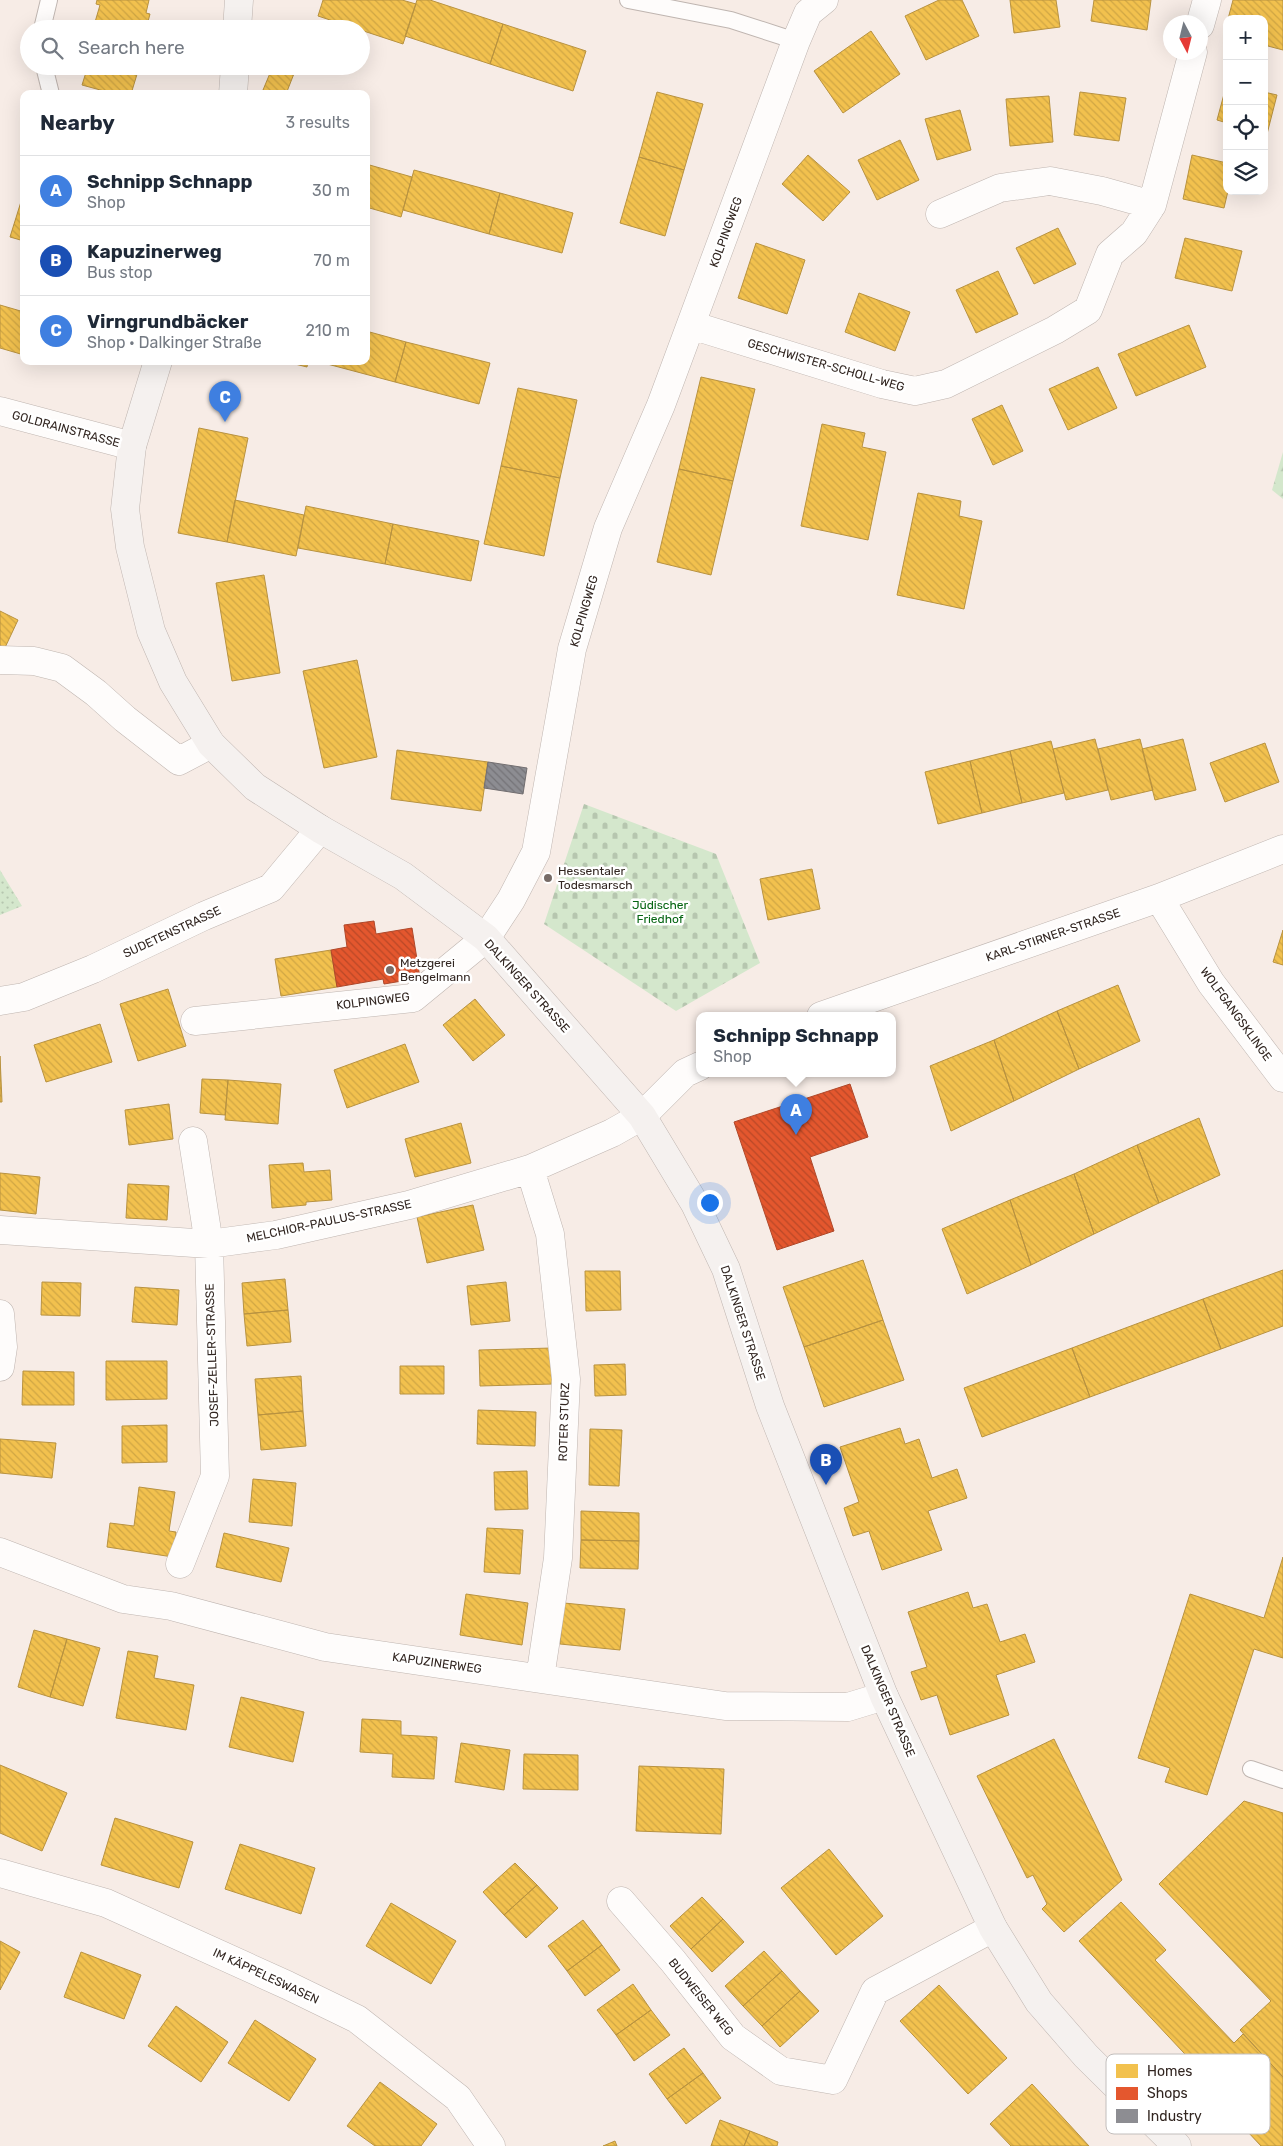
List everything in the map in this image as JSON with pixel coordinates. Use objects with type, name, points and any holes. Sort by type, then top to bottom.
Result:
[{"type":"street","points":[[238,20],[239,0]]},
{"type":"street","name":"KOLPINGWEG","points":[[195,1021],[414,998],[486,938],[511,900],[536,852],[572,649],[608,528],[661,405],[796,41],[808,13],[824,0]]},
{"type":"street","points":[[1203,15],[1207,0]]},
{"type":"street","name":"GESCHWISTER-SCHOLL-WEG","points":[[691,325],[882,384],[915,391],[946,384],[1055,330],[1088,310],[1110,254],[1134,232],[1152,205],[1191,60]]},
{"type":"street","points":[[233,90],[234,75]]},
{"type":"street","points":[[940,214],[1000,188],[1050,181],[1102,191],[1152,205]]},
{"type":"street","name":"DALKINGER STRASSE","points":[[157,365],[132,446],[124,509],[130,547],[151,630],[173,682],[211,744],[255,787],[320,828],[403,876],[486,938],[642,1116],[695,1204],[726,1269],[770,1406],[884,1696],[993,1928],[1040,2002],[1086,2056],[1106,2076]]},
{"type":"street","name":"GOLDRAINSTRASSE","points":[[0,411],[132,446]]},
{"type":"street","points":[[0,660],[34,661],[62,668],[96,693],[125,719],[178,761],[211,744]]},
{"type":"street","name":"SUDETENSTRASSE","points":[[0,1002],[24,997],[93,969],[204,916],[271,888],[320,828]]},
{"type":"street","name":"KARL-STIRNER-STRASSE","points":[[832,1012],[1159,898],[1283,850]]},
{"type":"street","name":"WOLFGANGSKLINGE","points":[[1159,898],[1210,983],[1283,1078]]},
{"type":"street","points":[[642,1116],[685,1073],[696,1068]]},
{"type":"street","name":"MELCHIOR-PAULUS-STRASSE","points":[[0,1230],[209,1244],[276,1235],[400,1207],[530,1169],[612,1133],[642,1116]]},
{"type":"street","name":"JOSEF-ZELLER-STRASSE","points":[[180,1564],[215,1476],[209,1244],[193,1141]]},
{"type":"street","name":"ROTER STURZ","points":[[530,1169],[550,1234],[566,1379],[558,1558],[540,1678]]},
{"type":"street","points":[[0,1314],[3,1347],[0,1367]]},
{"type":"street","name":"KAPUZINERWEG","points":[[0,1552],[123,1599],[171,1606],[325,1647],[725,1706],[848,1707],[884,1696]]},
{"type":"street","name":"IM KÄPPELESWASEN","points":[[0,1873],[106,1903],[357,2019],[458,2098],[491,2146]]},
{"type":"street","name":"BUDWEISER WEG","points":[[621,1901],[673,1961],[732,2037],[781,2070],[833,2080],[875,1991],[993,1928]]},
{"type":"street","name":"DALKINGER STRASSE","points":[[1165,2134],[1177,2146]]},
{"type":"lane","points":[[44,20],[49,0]]},
{"type":"lane","points":[[628,0],[731,20],[796,41]]},
{"type":"lane","points":[[46,75],[50,90]]},
{"type":"lane","points":[[1251,1769],[1283,1780]]},
{"type":"green space","points":[[1283,452],[1283,499],[1272,490]]},
{"type":"green space","name":"Jüdischer Friedhof","points":[[584,804],[716,854],[760,963],[676,1011],[544,924]]},
{"type":"green space","points":[[0,870],[22,906],[0,915]]},
{"type":"building: Homes","points":[[97,0],[149,0],[146,13],[150,14],[148,20],[96,20],[100,5],[96,4]]},
{"type":"building: Homes","points":[[323,0],[402,0],[416,4],[403,44],[370,33],[370,20],[330,20],[318,16]]},
{"type":"building: Homes","points":[[417,0],[430,0],[503,24],[490,64],[405,36]]},
{"type":"building: Homes","points":[[939,0],[962,0],[979,36],[926,60],[905,16]]},
{"type":"building: Homes","points":[[1010,0],[1056,0],[1060,27],[1014,33]]},
{"type":"building: Homes","points":[[1094,0],[1151,0],[1147,30],[1091,21]]},
{"type":"building: Homes","points":[[1233,0],[1283,0],[1283,50],[1268,46],[1268,15],[1229,15]]},
{"type":"building: Homes","points":[[503,24],[586,51],[573,91],[490,64]]},
{"type":"building: Homes","points":[[871,31],[900,74],[843,113],[814,71]]},
{"type":"building: Homes","points":[[85,75],[137,75],[132,90],[100,90],[82,85]]},
{"type":"building: Homes","points":[[269,75],[293,75],[288,90],[263,90]]},
{"type":"building: Homes","points":[[657,92],[703,104],[684,170],[639,157]]},
{"type":"building: Homes","points":[[1080,92],[1126,98],[1119,141],[1074,135]]},
{"type":"building: Homes","points":[[1268,93],[1277,95],[1268,130]]},
{"type":"building: Homes","points":[[1049,96],[1053,142],[1010,146],[1006,99]]},
{"type":"building: Homes","points":[[1223,98],[1223,122],[1217,120]]},
{"type":"building: Homes","points":[[960,110],[971,150],[937,160],[925,119]]},
{"type":"building: Homes","points":[[900,140],[919,180],[877,200],[858,160]]},
{"type":"building: Homes","points":[[808,155],[850,192],[823,221],[782,184]]},
{"type":"building: Homes","points":[[1192,155],[1223,162],[1223,195],[1227,195],[1224,208],[1183,199]]},
{"type":"building: Homes","points":[[639,157],[684,170],[665,236],[620,223]]},
{"type":"building: Homes","points":[[370,165],[412,177],[401,217],[370,208]]},
{"type":"building: Homes","points":[[414,170],[500,193],[489,234],[403,210]]},
{"type":"building: Homes","points":[[500,193],[573,213],[562,253],[489,234]]},
{"type":"building: Homes","points":[[20,205],[20,240],[10,237]]},
{"type":"building: Homes","points":[[1058,228],[1076,264],[1034,284],[1016,248]]},
{"type":"building: Homes","points":[[1185,238],[1242,251],[1232,291],[1175,278]]},
{"type":"building: Homes","points":[[756,243],[805,260],[787,314],[738,298]]},
{"type":"building: Homes","points":[[998,271],[1018,314],[976,333],[956,290]]},
{"type":"building: Homes","points":[[859,293],[910,312],[895,351],[845,332]]},
{"type":"building: Homes","points":[[0,305],[20,311],[20,354],[0,348]]},
{"type":"building: Homes","points":[[1189,325],[1206,367],[1136,396],[1118,354]]},
{"type":"building: Homes","points":[[370,332],[406,342],[395,382],[331,365],[370,365]]},
{"type":"building: Homes","points":[[406,342],[490,363],[479,404],[395,382]]},
{"type":"building: Homes","points":[[1098,367],[1117,408],[1068,430],[1049,389]]},
{"type":"building: Homes","points":[[701,377],[755,389],[733,481],[679,469]]},
{"type":"building: Homes","points":[[518,388],[577,400],[560,478],[501,466]]},
{"type":"building: Homes","points":[[1002,405],[1023,451],[993,465],[972,419]]},
{"type":"building: Homes","points":[[822,424],[865,433],[862,447],[886,452],[868,540],[801,526]]},
{"type":"building: Homes","points":[[199,428],[248,438],[227,542],[178,533]]},
{"type":"building: Homes","points":[[501,466],[560,478],[544,556],[484,544]]},
{"type":"building: Homes","points":[[679,469],[733,481],[711,575],[657,562]]},
{"type":"building: Homes","points":[[918,493],[961,501],[959,516],[982,521],[964,609],[897,595]]},
{"type":"building: Homes","points":[[235,500],[304,515],[296,556],[227,542]]},
{"type":"building: Homes","points":[[306,506],[393,524],[385,564],[298,548]]},
{"type":"building: Homes","points":[[393,524],[479,541],[471,581],[385,564]]},
{"type":"building: Homes","points":[[264,575],[280,673],[232,681],[216,583]]},
{"type":"building: Homes","points":[[0,611],[18,620],[2,654],[0,653]]},
{"type":"building: Homes","points":[[357,660],[377,757],[324,768],[303,671]]},
{"type":"building: Homes","points":[[1095,739],[1108,790],[1066,800],[1053,749]]},
{"type":"building: Homes","points":[[1140,739],[1153,790],[1111,800],[1098,749]]},
{"type":"building: Homes","points":[[1183,739],[1196,790],[1155,800],[1142,749]]},
{"type":"building: Homes","points":[[1051,741],[1064,793],[1022,803],[1010,751]]},
{"type":"building: Homes","points":[[1265,743],[1279,782],[1225,802],[1210,763]]},
{"type":"building: Homes","points":[[397,750],[488,762],[481,811],[391,799]]},
{"type":"building: Homes","points":[[1010,751],[1022,803],[982,813],[970,761]]},
{"type":"building: Homes","points":[[970,761],[982,813],[938,824],[925,772]]},
{"type":"building: Homes","points":[[812,869],[820,909],[768,920],[760,879]]},
{"type":"building: Homes","points":[[1283,930],[1283,965],[1273,962]]},
{"type":"building: Homes","points":[[331,950],[337,987],[281,996],[275,959]]},
{"type":"building: Homes","points":[[1118,985],[1140,1041],[1079,1069],[1057,1011]]},
{"type":"building: Homes","points":[[168,989],[186,1046],[138,1061],[120,1004]]},
{"type":"building: Homes","points":[[475,999],[505,1035],[473,1061],[443,1025]]},
{"type":"building: Homes","points":[[1057,1011],[1079,1069],[1014,1101],[994,1040]]},
{"type":"building: Homes","points":[[100,1024],[112,1062],[46,1082],[34,1045]]},
{"type":"building: Homes","points":[[994,1040],[1014,1101],[951,1131],[930,1066]]},
{"type":"building: Homes","points":[[405,1044],[419,1082],[347,1108],[334,1070]]},
{"type":"building: Homes","points":[[0,1056],[2,1102],[0,1102]]},
{"type":"building: Homes","points":[[202,1079],[228,1080],[225,1115],[200,1113]]},
{"type":"building: Homes","points":[[228,1080],[281,1084],[278,1124],[225,1120]]},
{"type":"building: Homes","points":[[169,1104],[173,1139],[129,1145],[125,1110]]},
{"type":"building: Homes","points":[[1199,1118],[1220,1175],[1159,1203],[1137,1145]]},
{"type":"building: Homes","points":[[461,1123],[471,1163],[415,1177],[405,1139]]},
{"type":"building: Homes","points":[[1137,1145],[1159,1203],[1094,1234],[1074,1174]]},
{"type":"building: Homes","points":[[303,1163],[304,1172],[330,1170],[332,1200],[306,1202],[306,1205],[272,1208],[269,1165]]},
{"type":"building: Homes","points":[[0,1173],[40,1177],[36,1214],[0,1210]]},
{"type":"building: Homes","points":[[1074,1174],[1094,1234],[1031,1265],[1010,1200]]},
{"type":"building: Homes","points":[[128,1184],[169,1186],[167,1220],[126,1218]]},
{"type":"building: Homes","points":[[1010,1200],[1031,1265],[967,1294],[942,1229]]},
{"type":"building: Homes","points":[[473,1205],[484,1250],[427,1263],[417,1217]]},
{"type":"building: Homes","points":[[863,1260],[883,1320],[804,1347],[783,1287]]},
{"type":"building: Homes","points":[[1283,1270],[1283,1326],[1221,1349],[1203,1299]]},
{"type":"building: Homes","points":[[585,1271],[620,1271],[621,1310],[586,1311]]},
{"type":"building: Homes","points":[[285,1279],[288,1310],[244,1314],[242,1283]]},
{"type":"building: Homes","points":[[42,1282],[81,1283],[80,1316],[41,1315]]},
{"type":"building: Homes","points":[[506,1282],[510,1321],[471,1325],[467,1286]]},
{"type":"building: Homes","points":[[135,1287],[179,1290],[177,1325],[132,1322]]},
{"type":"building: Homes","points":[[1203,1299],[1221,1349],[1090,1397],[1072,1348]]},
{"type":"building: Homes","points":[[288,1310],[291,1342],[247,1346],[244,1314]]},
{"type":"building: Homes","points":[[883,1320],[904,1380],[824,1407],[804,1347]]},
{"type":"building: Homes","points":[[552,1348],[553,1384],[480,1386],[479,1350]]},
{"type":"building: Homes","points":[[1072,1348],[1090,1397],[982,1437],[964,1388]]},
{"type":"building: Homes","points":[[106,1361],[167,1361],[167,1399],[106,1400]]},
{"type":"building: Homes","points":[[625,1364],[626,1395],[595,1396],[594,1365]]},
{"type":"building: Homes","points":[[400,1366],[444,1366],[444,1394],[400,1394]]},
{"type":"building: Homes","points":[[23,1371],[74,1372],[74,1405],[22,1405]]},
{"type":"building: Homes","points":[[301,1376],[303,1411],[258,1415],[255,1379]]},
{"type":"building: Homes","points":[[478,1410],[536,1412],[535,1446],[477,1444]]},
{"type":"building: Homes","points":[[303,1411],[306,1446],[261,1450],[258,1415]]},
{"type":"building: Homes","points":[[167,1425],[167,1462],[122,1463],[122,1426]]},
{"type":"building: Homes","points":[[900,1428],[905,1444],[919,1439],[932,1478],[957,1469],[967,1498],[928,1511],[942,1550],[882,1570],[869,1531],[853,1536],[844,1508],[859,1502],[840,1447]]},
{"type":"building: Homes","points":[[590,1429],[622,1430],[619,1486],[589,1485]]},
{"type":"building: Homes","points":[[0,1439],[56,1443],[52,1478],[0,1473]]},
{"type":"building: Homes","points":[[527,1471],[528,1509],[495,1510],[494,1472]]},
{"type":"building: Homes","points":[[253,1479],[296,1483],[292,1526],[249,1522]]},
{"type":"building: Homes","points":[[139,1487],[175,1492],[169,1531],[176,1532],[173,1557],[107,1547],[110,1523],[134,1526]]},
{"type":"building: Homes","points":[[581,1511],[639,1513],[639,1541],[581,1540]]},
{"type":"building: Homes","points":[[487,1528],[523,1530],[520,1574],[484,1572]]},
{"type":"building: Homes","points":[[224,1533],[289,1548],[281,1582],[216,1567]]},
{"type":"building: Homes","points":[[581,1540],[639,1541],[638,1569],[580,1568]]},
{"type":"building: Homes","points":[[1283,1557],[1283,1658],[1254,1649],[1207,1795],[1165,1782],[1170,1768],[1138,1758],[1190,1594],[1264,1618]]},
{"type":"building: Homes","points":[[968,1592],[973,1608],[987,1604],[1000,1642],[1025,1634],[1035,1662],[996,1675],[1009,1715],[950,1735],[937,1695],[921,1700],[911,1672],[927,1667],[908,1612]]},
{"type":"building: Homes","points":[[466,1594],[528,1603],[522,1645],[460,1635]]},
{"type":"building: Homes","points":[[564,1603],[625,1609],[620,1650],[560,1644]]},
{"type":"building: Homes","points":[[34,1630],[67,1639],[50,1697],[18,1687]]},
{"type":"building: Homes","points":[[67,1639],[100,1648],[83,1706],[50,1697]]},
{"type":"building: Homes","points":[[128,1651],[158,1656],[154,1678],[194,1685],[186,1730],[116,1718]]},
{"type":"building: Homes","points":[[241,1697],[304,1712],[293,1762],[229,1747]]},
{"type":"building: Homes","points":[[362,1719],[401,1721],[401,1735],[437,1737],[434,1779],[392,1777],[393,1754],[360,1752]]},
{"type":"building: Homes","points":[[1054,1739],[1122,1880],[1064,1932],[1042,1909],[1047,1904],[1033,1875],[1027,1878],[977,1776]]},
{"type":"building: Homes","points":[[461,1743],[510,1750],[504,1790],[455,1782]]},
{"type":"building: Homes","points":[[524,1754],[578,1755],[578,1790],[523,1789]]},
{"type":"building: Homes","points":[[0,1765],[67,1793],[42,1851],[0,1833]]},
{"type":"building: Homes","points":[[639,1766],[724,1769],[721,1834],[636,1831]]},
{"type":"building: Homes","points":[[1244,1801],[1283,1813],[1283,2077],[1270,2063],[1270,2054],[1262,2054],[1240,2030],[1271,2001],[1159,1884]]},
{"type":"building: Homes","points":[[115,1818],[193,1842],[179,1888],[101,1865]]},
{"type":"building: Homes","points":[[240,1844],[315,1868],[301,1914],[225,1889]]},
{"type":"building: Homes","points":[[829,1849],[883,1916],[836,1955],[781,1888]]},
{"type":"building: Homes","points":[[515,1863],[537,1885],[504,1915],[483,1892]]},
{"type":"building: Homes","points":[[537,1885],[558,1908],[526,1938],[504,1915]]},
{"type":"building: Homes","points":[[702,1897],[723,1919],[691,1949],[670,1926]]},
{"type":"building: Homes","points":[[1121,1902],[1166,1950],[1155,1960],[1234,2043],[1243,2034],[1262,2054],[1185,2054],[1079,1941]]},
{"type":"building: Homes","points":[[391,1903],[456,1941],[431,1984],[366,1946]]},
{"type":"building: Homes","points":[[723,1919],[744,1942],[712,1972],[691,1949]]},
{"type":"building: Homes","points":[[583,1920],[602,1945],[567,1971],[548,1946]]},
{"type":"building: Homes","points":[[0,1941],[20,1952],[0,1990]]},
{"type":"building: Homes","points":[[602,1945],[620,1970],[585,1996],[567,1971]]},
{"type":"building: Homes","points":[[764,1951],[782,1971],[743,2006],[725,1986]]},
{"type":"building: Homes","points":[[81,1952],[141,1975],[124,2019],[64,1997]]},
{"type":"building: Homes","points":[[782,1971],[800,1991],[762,2026],[743,2006]]},
{"type":"building: Homes","points":[[633,1984],[651,2010],[616,2035],[597,2010]]},
{"type":"building: Homes","points":[[939,1985],[1007,2058],[968,2094],[900,2021]]},
{"type":"building: Homes","points":[[800,1991],[819,2011],[780,2047],[762,2026]]},
{"type":"building: Homes","points":[[176,2006],[228,2042],[201,2082],[148,2046]]},
{"type":"building: Homes","points":[[651,2010],[670,2035],[634,2061],[616,2035]]},
{"type":"building: Homes","points":[[255,2020],[316,2059],[289,2101],[228,2063]]},
{"type":"building: Homes","points":[[684,2048],[703,2073],[667,2099],[649,2074]]},
{"type":"building: Homes","points":[[1270,2063],[1283,2077],[1283,2146],[1261,2146],[1250,2134],[1270,2134]]},
{"type":"building: Homes","points":[[703,2073],[721,2098],[686,2124],[667,2099]]},
{"type":"building: Homes","points":[[380,2082],[437,2124],[421,2146],[375,2146],[347,2126]]},
{"type":"building: Homes","points":[[1032,2084],[1089,2146],[1011,2146],[990,2124]]},
{"type":"building: Homes","points":[[720,2120],[750,2131],[744,2146],[711,2146]]},
{"type":"building: Homes","points":[[750,2131],[778,2142],[777,2146],[744,2146]]},
{"type":"building: Homes","points":[[615,2141],[617,2146],[603,2146]]},
{"type":"building: Shops","points":[[374,921],[376,934],[412,928],[420,978],[384,984],[383,979],[337,987],[331,950],[347,947],[344,925]]},
{"type":"building: Shops","points":[[850,1084],[868,1137],[810,1157],[834,1231],[777,1250],[734,1122]]},
{"type":"building: Industry","points":[[488,762],[527,768],[523,794],[484,788]]},
{"type":"place","name":"Virngrundbäcker","points":[[225,422]]},
{"type":"place","name":"Hessentaler Todesmarsch","points":[[548,878]]},
{"type":"place","name":"Metzgerei Bengelmann","points":[[390,970]]},
{"type":"place","name":"Schnipp Schnapp","points":[[796,1135]]},
{"type":"place","name":"Kapuzinerweg","points":[[826,1485]]}]
